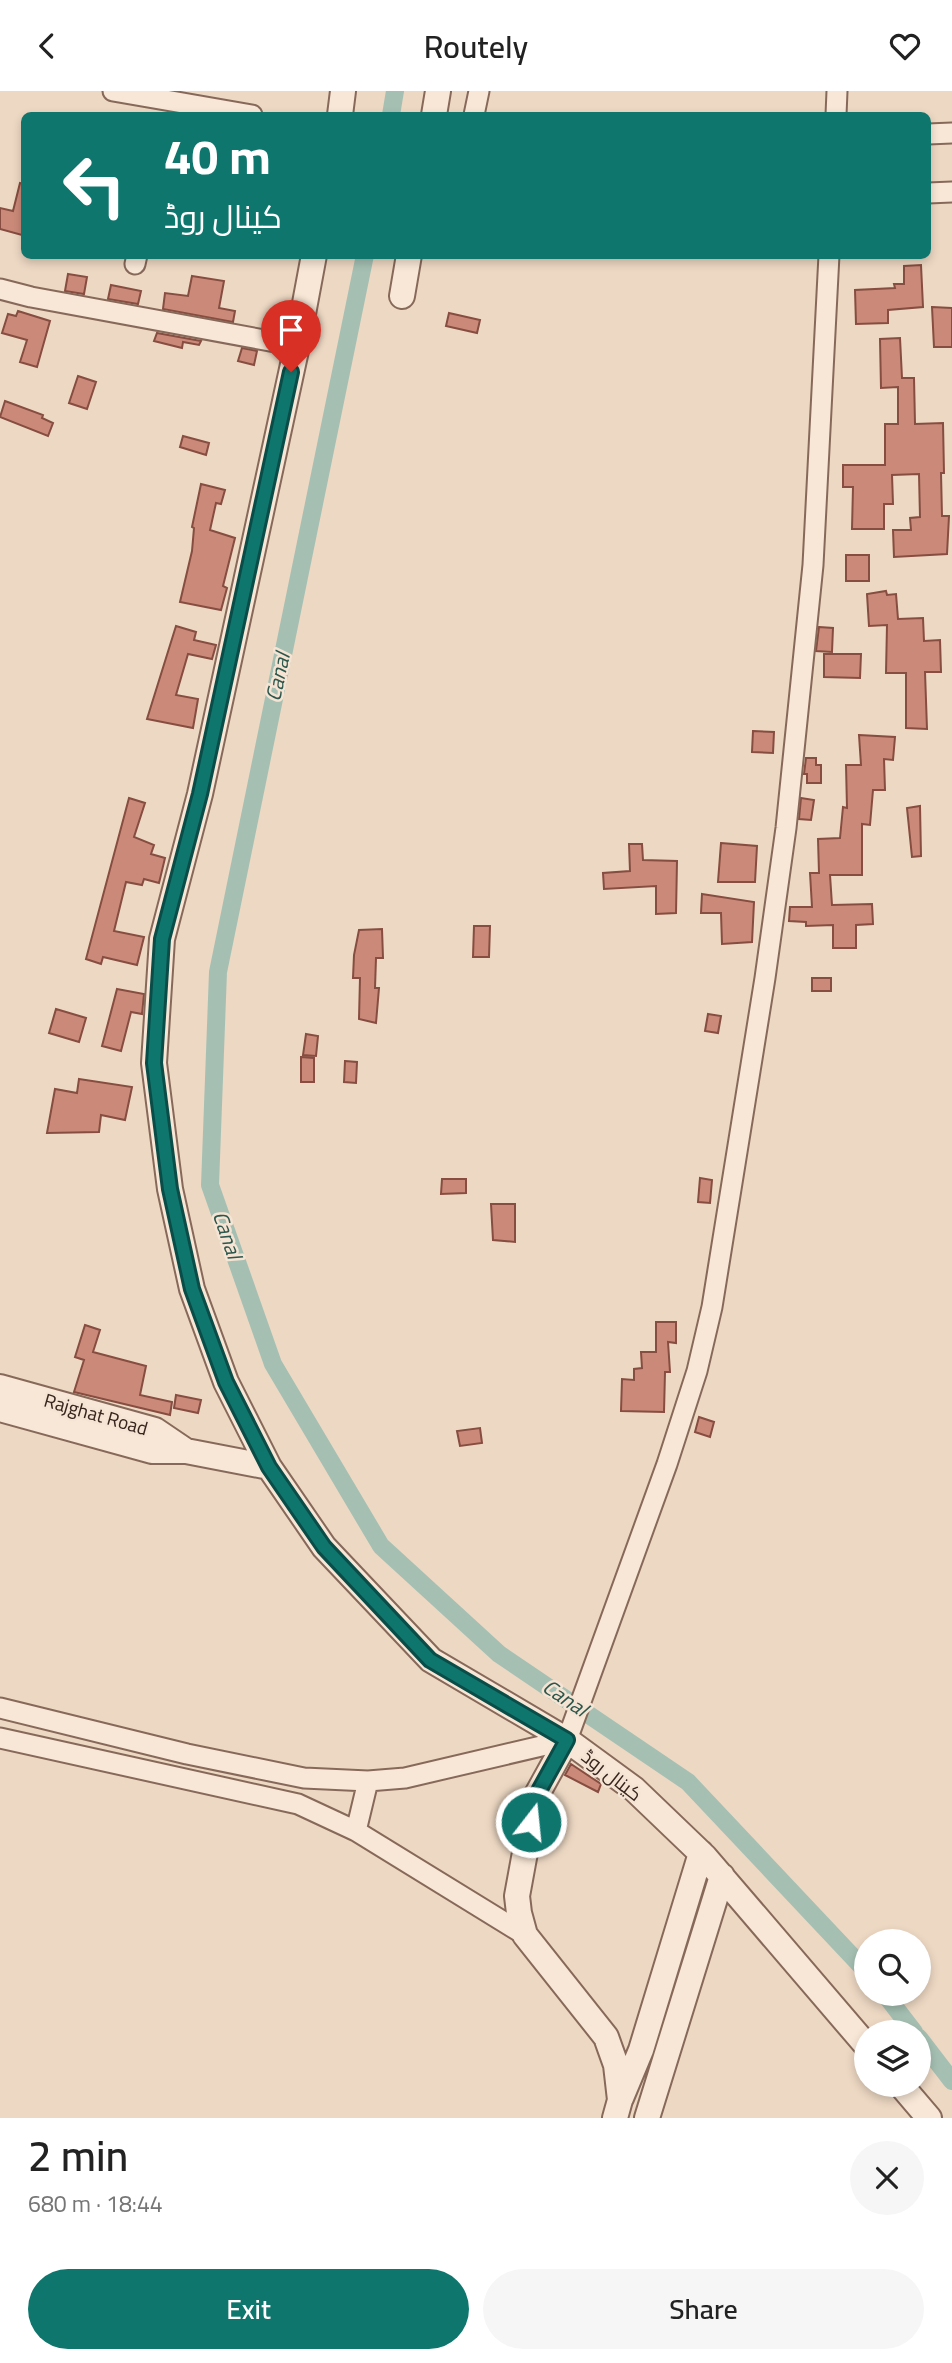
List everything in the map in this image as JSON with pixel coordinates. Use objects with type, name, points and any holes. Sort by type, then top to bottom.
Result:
[{"type":"street","points":[[113,91],[160,108],[213,112]]},
{"type":"street","points":[[340,112],[343,91]]},
{"type":"street","points":[[434,112],[438,91]]},
{"type":"street","points":[[475,112],[479,91]]},
{"type":"street","points":[[836,112],[837,91]]},
{"type":"street","points":[[931,134],[952,133]]},
{"type":"street","points":[[931,193],[952,192]]},
{"type":"street","name":"کینال روڈ","points":[[313,259],[297,346],[200,794],[162,939],[154,1063],[170,1189],[192,1289],[226,1382],[269,1467],[324,1547],[430,1660],[570,1732],[634,1789],[701,1853],[854,2031]]},
{"type":"street","points":[[402,296],[408,259]]},
{"type":"street","points":[[525,1935],[517,1896],[535,1798],[570,1732],[594,1669],[667,1464],[696,1371],[712,1307],[765,978],[786,828],[813,565],[829,259]]},
{"type":"street","points":[[0,289],[297,346]]},
{"type":"street","name":"Rajghat Road","points":[[0,1387],[155,1430],[186,1451]]},
{"type":"street","name":"Rajghat Road","points":[[0,1409],[152,1451],[186,1451],[269,1467]]},
{"type":"street","points":[[0,1708],[187,1754],[304,1777],[368,1781],[405,1778],[570,1732]]},
{"type":"street","points":[[0,1738],[182,1781],[298,1804],[356,1832],[525,1935],[606,2037],[615,2065],[618,2109]]},
{"type":"street","points":[[182,1781],[173,1775],[171,1765],[177,1756],[187,1754]]},
{"type":"street","points":[[298,1804],[304,1777]]},
{"type":"street","points":[[356,1832],[368,1781]]},
{"type":"street","points":[[618,2109],[641,2050],[701,1853]]},
{"type":"street","points":[[647,2118],[722,1877]]},
{"type":"street","points":[[911,2097],[929,2118]]},
{"type":"building","points":[[21,183],[21,235],[0,229],[0,208],[13,211]]},
{"type":"building","points":[[921,265],[923,307],[888,310],[888,323],[856,324],[855,290],[895,288],[894,284],[904,284],[904,266]]},
{"type":"building","points":[[68,274],[87,277],[84,294],[65,291]]},
{"type":"building","points":[[192,276],[224,281],[219,308],[235,311],[233,322],[163,309],[165,293],[188,296]]},
{"type":"building","points":[[111,285],[141,291],[138,304],[108,299]]},
{"type":"building","points":[[932,307],[952,308],[952,347],[934,347]]},
{"type":"building","points":[[18,311],[50,321],[37,367],[20,362],[27,340],[2,333],[8,314],[16,316]]},
{"type":"building","points":[[449,313],[480,320],[477,333],[446,326]]},
{"type":"building","points":[[157,333],[201,341],[199,345],[183,342],[182,348],[154,341]]},
{"type":"building","points":[[900,338],[902,378],[914,378],[915,424],[943,423],[942,516],[949,516],[947,554],[894,557],[893,530],[911,530],[910,518],[920,517],[919,474],[892,475],[893,504],[884,504],[884,529],[852,529],[853,487],[843,487],[843,465],[885,465],[885,424],[898,424],[898,387],[881,388],[880,339]]},
{"type":"building","points":[[242,348],[257,351],[254,365],[238,361]]},
{"type":"building","points":[[78,376],[96,382],[87,409],[69,403]]},
{"type":"building","points":[[5,401],[43,415],[42,418],[53,423],[48,436],[0,417]]},
{"type":"building","points":[[183,436],[209,443],[206,455],[180,447]]},
{"type":"building","points":[[201,484],[225,490],[221,504],[216,503],[210,530],[235,538],[223,586],[227,588],[221,610],[180,602],[192,551],[192,527]]},
{"type":"building","points":[[846,555],[869,555],[869,581],[846,581]]},
{"type":"building","points":[[886,591],[887,595],[896,594],[898,619],[923,618],[924,641],[940,640],[941,672],[925,672],[927,729],[906,728],[906,673],[886,673],[887,625],[869,626],[867,594]]},
{"type":"building","points":[[176,626],[196,632],[194,640],[216,645],[212,659],[188,654],[176,695],[198,699],[193,728],[147,719]]},
{"type":"building","points":[[819,627],[833,628],[832,652],[816,651]]},
{"type":"building","points":[[824,654],[861,654],[860,678],[824,677]]},
{"type":"building","points":[[753,731],[774,732],[773,753],[752,752]]},
{"type":"building","points":[[859,735],[895,737],[893,760],[884,759],[885,790],[873,790],[870,825],[862,824],[862,875],[830,875],[832,905],[872,904],[873,924],[856,925],[856,948],[833,948],[833,925],[806,926],[806,922],[789,921],[790,907],[812,907],[810,873],[819,873],[818,839],[840,838],[843,807],[847,808],[846,765],[861,765]]},
{"type":"building","points":[[806,758],[816,758],[816,765],[821,765],[821,783],[807,783],[807,774],[804,774]]},
{"type":"building","points":[[129,798],[145,803],[134,837],[154,845],[151,854],[165,858],[159,883],[144,879],[142,885],[126,882],[114,931],[144,937],[137,965],[103,957],[101,964],[86,959]]},
{"type":"building","points":[[801,798],[814,800],[811,820],[799,819]]},
{"type":"building","points":[[920,806],[921,856],[912,857],[907,808]]},
{"type":"building","points":[[721,843],[757,846],[755,882],[718,882]]},
{"type":"building","points":[[629,844],[642,844],[643,860],[677,861],[676,913],[656,914],[656,886],[604,889],[603,873],[630,871]]},
{"type":"building","points":[[702,894],[754,902],[752,942],[722,944],[721,913],[701,913]]},
{"type":"building","points":[[474,926],[490,926],[489,957],[473,957]]},
{"type":"building","points":[[382,929],[383,958],[376,958],[375,988],[379,988],[376,1023],[359,1019],[360,978],[353,978],[354,955],[359,930]]},
{"type":"building","points":[[812,978],[831,978],[831,991],[812,991]]},
{"type":"building","points":[[117,989],[144,994],[142,1014],[131,1012],[121,1051],[102,1046]]},
{"type":"building","points":[[56,1009],[86,1018],[79,1042],[49,1033]]},
{"type":"building","points":[[708,1014],[721,1016],[718,1033],[705,1031]]},
{"type":"building","points":[[306,1034],[318,1036],[316,1056],[303,1055]]},
{"type":"building","points":[[301,1057],[314,1058],[314,1082],[301,1082]]},
{"type":"building","points":[[345,1061],[357,1062],[356,1083],[344,1082]]},
{"type":"building","points":[[79,1079],[132,1087],[125,1120],[101,1115],[99,1132],[47,1133],[55,1089],[77,1093]]},
{"type":"building","points":[[700,1178],[712,1180],[710,1203],[698,1202]]},
{"type":"building","points":[[442,1179],[466,1179],[466,1193],[441,1194]]},
{"type":"building","points":[[491,1204],[515,1204],[515,1242],[493,1240]]},
{"type":"building","points":[[656,1322],[676,1322],[676,1343],[668,1342],[670,1372],[665,1372],[664,1412],[621,1411],[622,1379],[634,1380],[634,1369],[642,1368],[641,1352],[656,1352]]},
{"type":"building","points":[[85,1325],[100,1330],[93,1352],[146,1366],[140,1395],[172,1402],[170,1415],[74,1392],[84,1360],[75,1357]]},
{"type":"building","points":[[176,1395],[201,1400],[198,1413],[174,1408]]},
{"type":"building","points":[[699,1417],[714,1422],[710,1437],[695,1432]]},
{"type":"building","points":[[480,1428],[482,1443],[460,1446],[457,1431]]},
{"type":"building","points":[[571,1764],[601,1784],[598,1792],[565,1775]]},
{"type":"waterway","name":"Canal","points":[[392,112],[395,91]]},
{"type":"waterway","name":"Canal","points":[[364,259],[218,972],[210,1185],[273,1364],[381,1546],[499,1654],[688,1782],[854,1958]]},
{"type":"waterway","name":"Canal","points":[[894,2006],[905,2020]]},
{"type":"waterway","name":"Canal","points":[[931,2054],[952,2081]]},
{"type":"route","points":[[291,372],[200,794],[162,939],[154,1063],[170,1189],[192,1289],[226,1382],[269,1467],[324,1547],[430,1660],[567,1740],[535,1798],[531,1822]]}]
